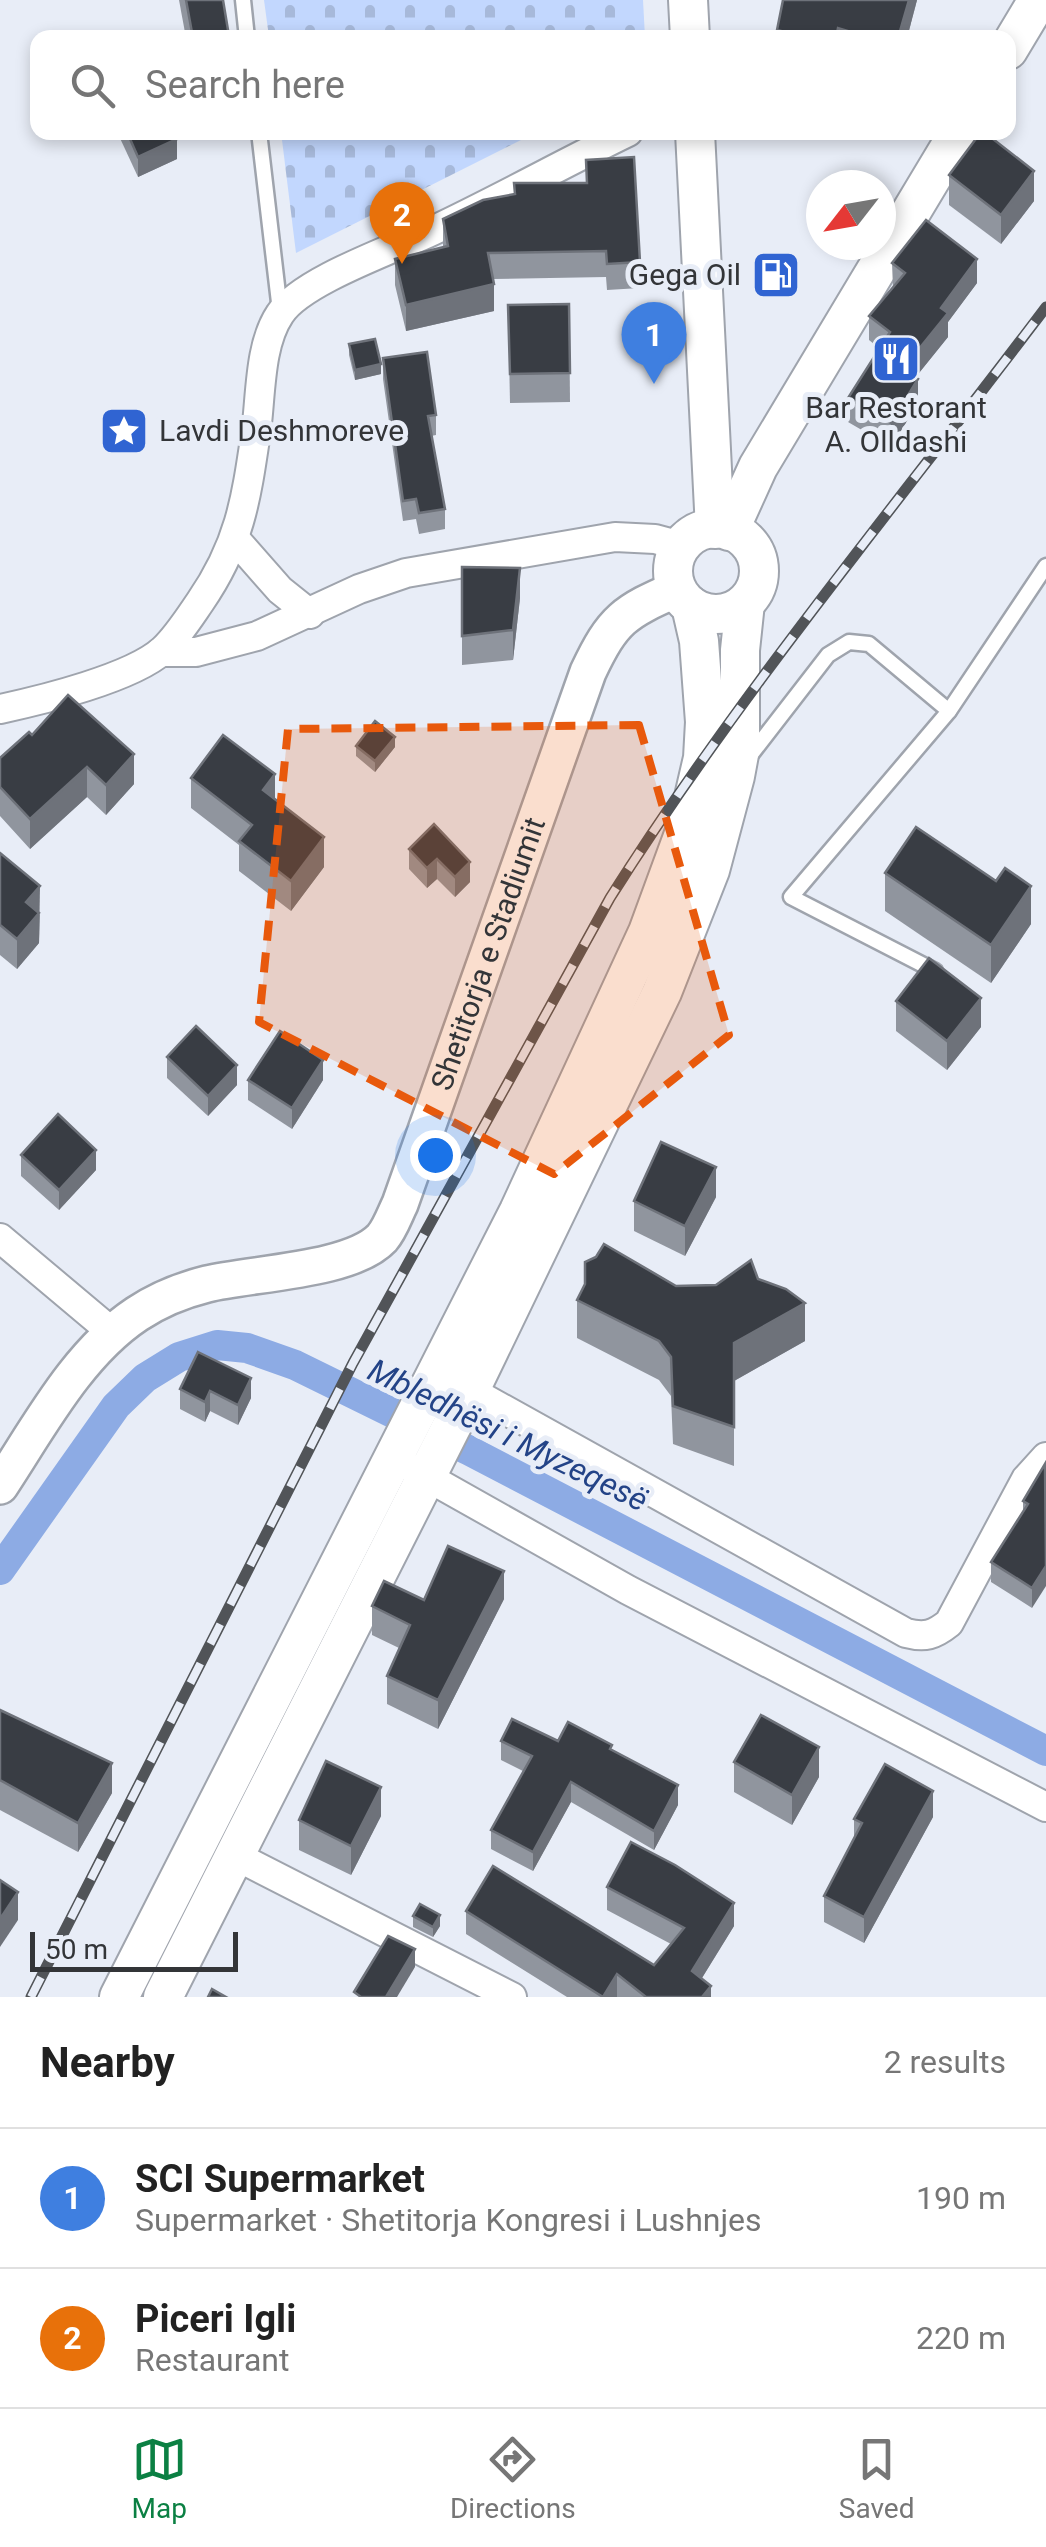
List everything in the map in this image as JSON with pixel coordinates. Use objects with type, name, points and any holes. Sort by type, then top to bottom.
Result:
[{"type":"main road","points":[[688,0],[690,30]]},
{"type":"main road","points":[[1016,37],[1038,0]]},
{"type":"main road","points":[[695,140],[714,460],[722,530]]},
{"type":"main road","points":[[722,530],[954,140]]},
{"type":"main road","points":[[163,1997],[328,1664],[414,1458],[615,1096],[662,992],[710,870],[718,767],[706,722],[700,640],[673,572],[681,546],[694,534],[722,530],[746,540],[757,560],[757,583],[745,602],[740,650],[740,749],[718,767]]},
{"type":"main road","points":[[684,598],[719,614],[745,602]]},
{"type":"main road","points":[[119,1997],[296,1644],[414,1458]]},
{"type":"street","points":[[0,709],[120,674],[161,652],[219,574],[236,540],[248,489],[267,347],[280,312],[316,284],[433,231],[612,140]]},
{"type":"street","points":[[161,652],[196,652],[224,646],[310,614],[380,581],[451,564],[615,537],[681,546]]},
{"type":"street","points":[[236,540],[280,590],[310,614]]},
{"type":"street","name":"Shetitorja e Stadiumit","points":[[0,1486],[61,1395],[113,1333],[137,1314],[167,1297],[207,1284],[348,1259],[382,1238],[400,1204],[588,672],[616,622],[640,606],[684,598]]},
{"type":"street","points":[[0,1238],[113,1333]]},
{"type":"street","points":[[447,1394],[906,1633],[921,1637],[935,1634],[949,1623],[1026,1479],[1046,1458]]},
{"type":"street","points":[[414,1458],[628,1590],[1046,1807]]},
{"type":"street","points":[[236,1856],[512,1997]]},
{"type":"lane","points":[[242,0],[246,30]]},
{"type":"lane","points":[[260,140],[280,312]]},
{"type":"lane","points":[[934,971],[791,897],[949,711],[1046,566]]},
{"type":"lane","points":[[718,767],[828,656],[849,642],[869,644],[949,711]]},
{"type":"highlighted area","points":[[639,725],[729,1035],[554,1174],[259,1022],[288,729]]},
{"type":"green space","points":[[264,0],[643,0],[645,30],[268,30]]},
{"type":"green space","points":[[282,140],[521,140],[296,253]]},
{"type":"building","points":[[186,0],[223,0],[228,30],[192,30]]},
{"type":"building","points":[[783,0],[909,0],[900,30],[777,30]]},
{"type":"building","points":[[131,140],[175,140],[138,157]]},
{"type":"building","points":[[975,140],[994,140],[1034,171],[1001,215],[949,175]]},
{"type":"building","points":[[634,157],[640,262],[607,264],[606,251],[488,253],[494,284],[406,305],[395,259],[448,246],[443,219],[483,200],[515,194],[514,183],[587,183],[586,160]]},
{"type":"building","points":[[926,220],[977,259],[941,308],[948,313],[902,370],[918,379],[891,423],[848,398],[890,332],[869,316],[905,273],[892,263]]},
{"type":"building","points":[[569,304],[570,373],[510,374],[508,305]]},
{"type":"building","points":[[375,339],[381,364],[355,370],[349,344]]},
{"type":"building","points":[[427,352],[436,415],[428,416],[445,509],[419,513],[416,499],[403,501],[383,358]]},
{"type":"building","points":[[462,567],[520,568],[513,630],[462,636]]},
{"type":"building","points":[[68,695],[134,754],[106,785],[87,767],[30,819],[0,787],[0,758],[29,732],[32,735]]},
{"type":"building","points":[[375,721],[395,737],[375,761],[356,746]]},
{"type":"building","points":[[223,735],[275,774],[263,790],[324,837],[291,881],[239,841],[252,825],[191,778]]},
{"type":"building","points":[[434,824],[470,862],[455,877],[437,859],[427,868],[409,849]]},
{"type":"building","points":[[916,827],[996,881],[1005,868],[1031,886],[991,945],[885,873]]},
{"type":"building","points":[[0,853],[40,886],[26,902],[39,913],[17,939],[0,925]]},
{"type":"building","points":[[929,958],[981,998],[947,1041],[896,1001]]},
{"type":"building","points":[[196,1026],[237,1065],[208,1096],[167,1057]]},
{"type":"building","points":[[280,1031],[323,1060],[292,1108],[248,1080]]},
{"type":"building","points":[[58,1114],[96,1150],[59,1190],[21,1155]]},
{"type":"building","points":[[661,1142],[716,1167],[685,1226],[634,1201]]},
{"type":"building","points":[[604,1244],[676,1286],[716,1285],[751,1260],[758,1279],[786,1289],[805,1303],[734,1343],[734,1427],[673,1406],[671,1357],[659,1341],[577,1300],[585,1284],[585,1262],[596,1257]]},
{"type":"building","points":[[198,1352],[251,1378],[238,1405],[210,1391],[205,1402],[180,1389]]},
{"type":"building","points":[[1045,1464],[1046,1566],[1032,1588],[991,1562],[1028,1504],[1023,1501]]},
{"type":"building","points":[[448,1546],[504,1571],[438,1700],[387,1676],[410,1625],[372,1606],[384,1581],[424,1600]]},
{"type":"building","points":[[0,1710],[112,1763],[78,1823],[0,1780]]},
{"type":"building","points":[[761,1715],[819,1747],[792,1795],[734,1762]]},
{"type":"building","points":[[512,1719],[558,1741],[568,1722],[678,1785],[654,1831],[571,1782],[533,1852],[491,1830],[532,1756],[501,1741]]},
{"type":"building","points":[[326,1761],[381,1787],[351,1846],[299,1820]]},
{"type":"building","points":[[885,1764],[933,1791],[864,1917],[824,1896],[862,1823],[854,1819]]},
{"type":"building","points":[[631,1842],[734,1903],[692,1971],[711,1986],[702,1997],[646,1997],[617,1974],[603,1997],[466,1911],[493,1866],[654,1965],[684,1928],[607,1887]]},
{"type":"building","points":[[0,1880],[18,1892],[0,1919]]},
{"type":"building","points":[[420,1904],[440,1915],[433,1927],[413,1916]]},
{"type":"building","points":[[388,1936],[415,1949],[386,1997],[361,1997],[354,1992]]},
{"type":"building","points":[[212,1989],[226,1997],[208,1997]]},
{"type":"waterway","name":"Mbledhësi i Myzeqesë","points":[[0,1570],[116,1406],[145,1378],[179,1357],[217,1345],[247,1348],[295,1365],[468,1450],[1046,1751]]},
{"type":"railway","points":[[31,1997],[353,1363],[610,898],[766,672],[1046,307]]},
{"type":"place","name":"Piceri Igli","points":[[402,264]]},
{"type":"place","name":"Gega Oil","points":[[776,275]]},
{"type":"place","name":"Bar Restorant A. Olldashi","points":[[896,359]]},
{"type":"place","name":"SCI Supermarket","points":[[654,384]]},
{"type":"place","name":"Lavdi Deshmoreve","points":[[124,431]]}]
